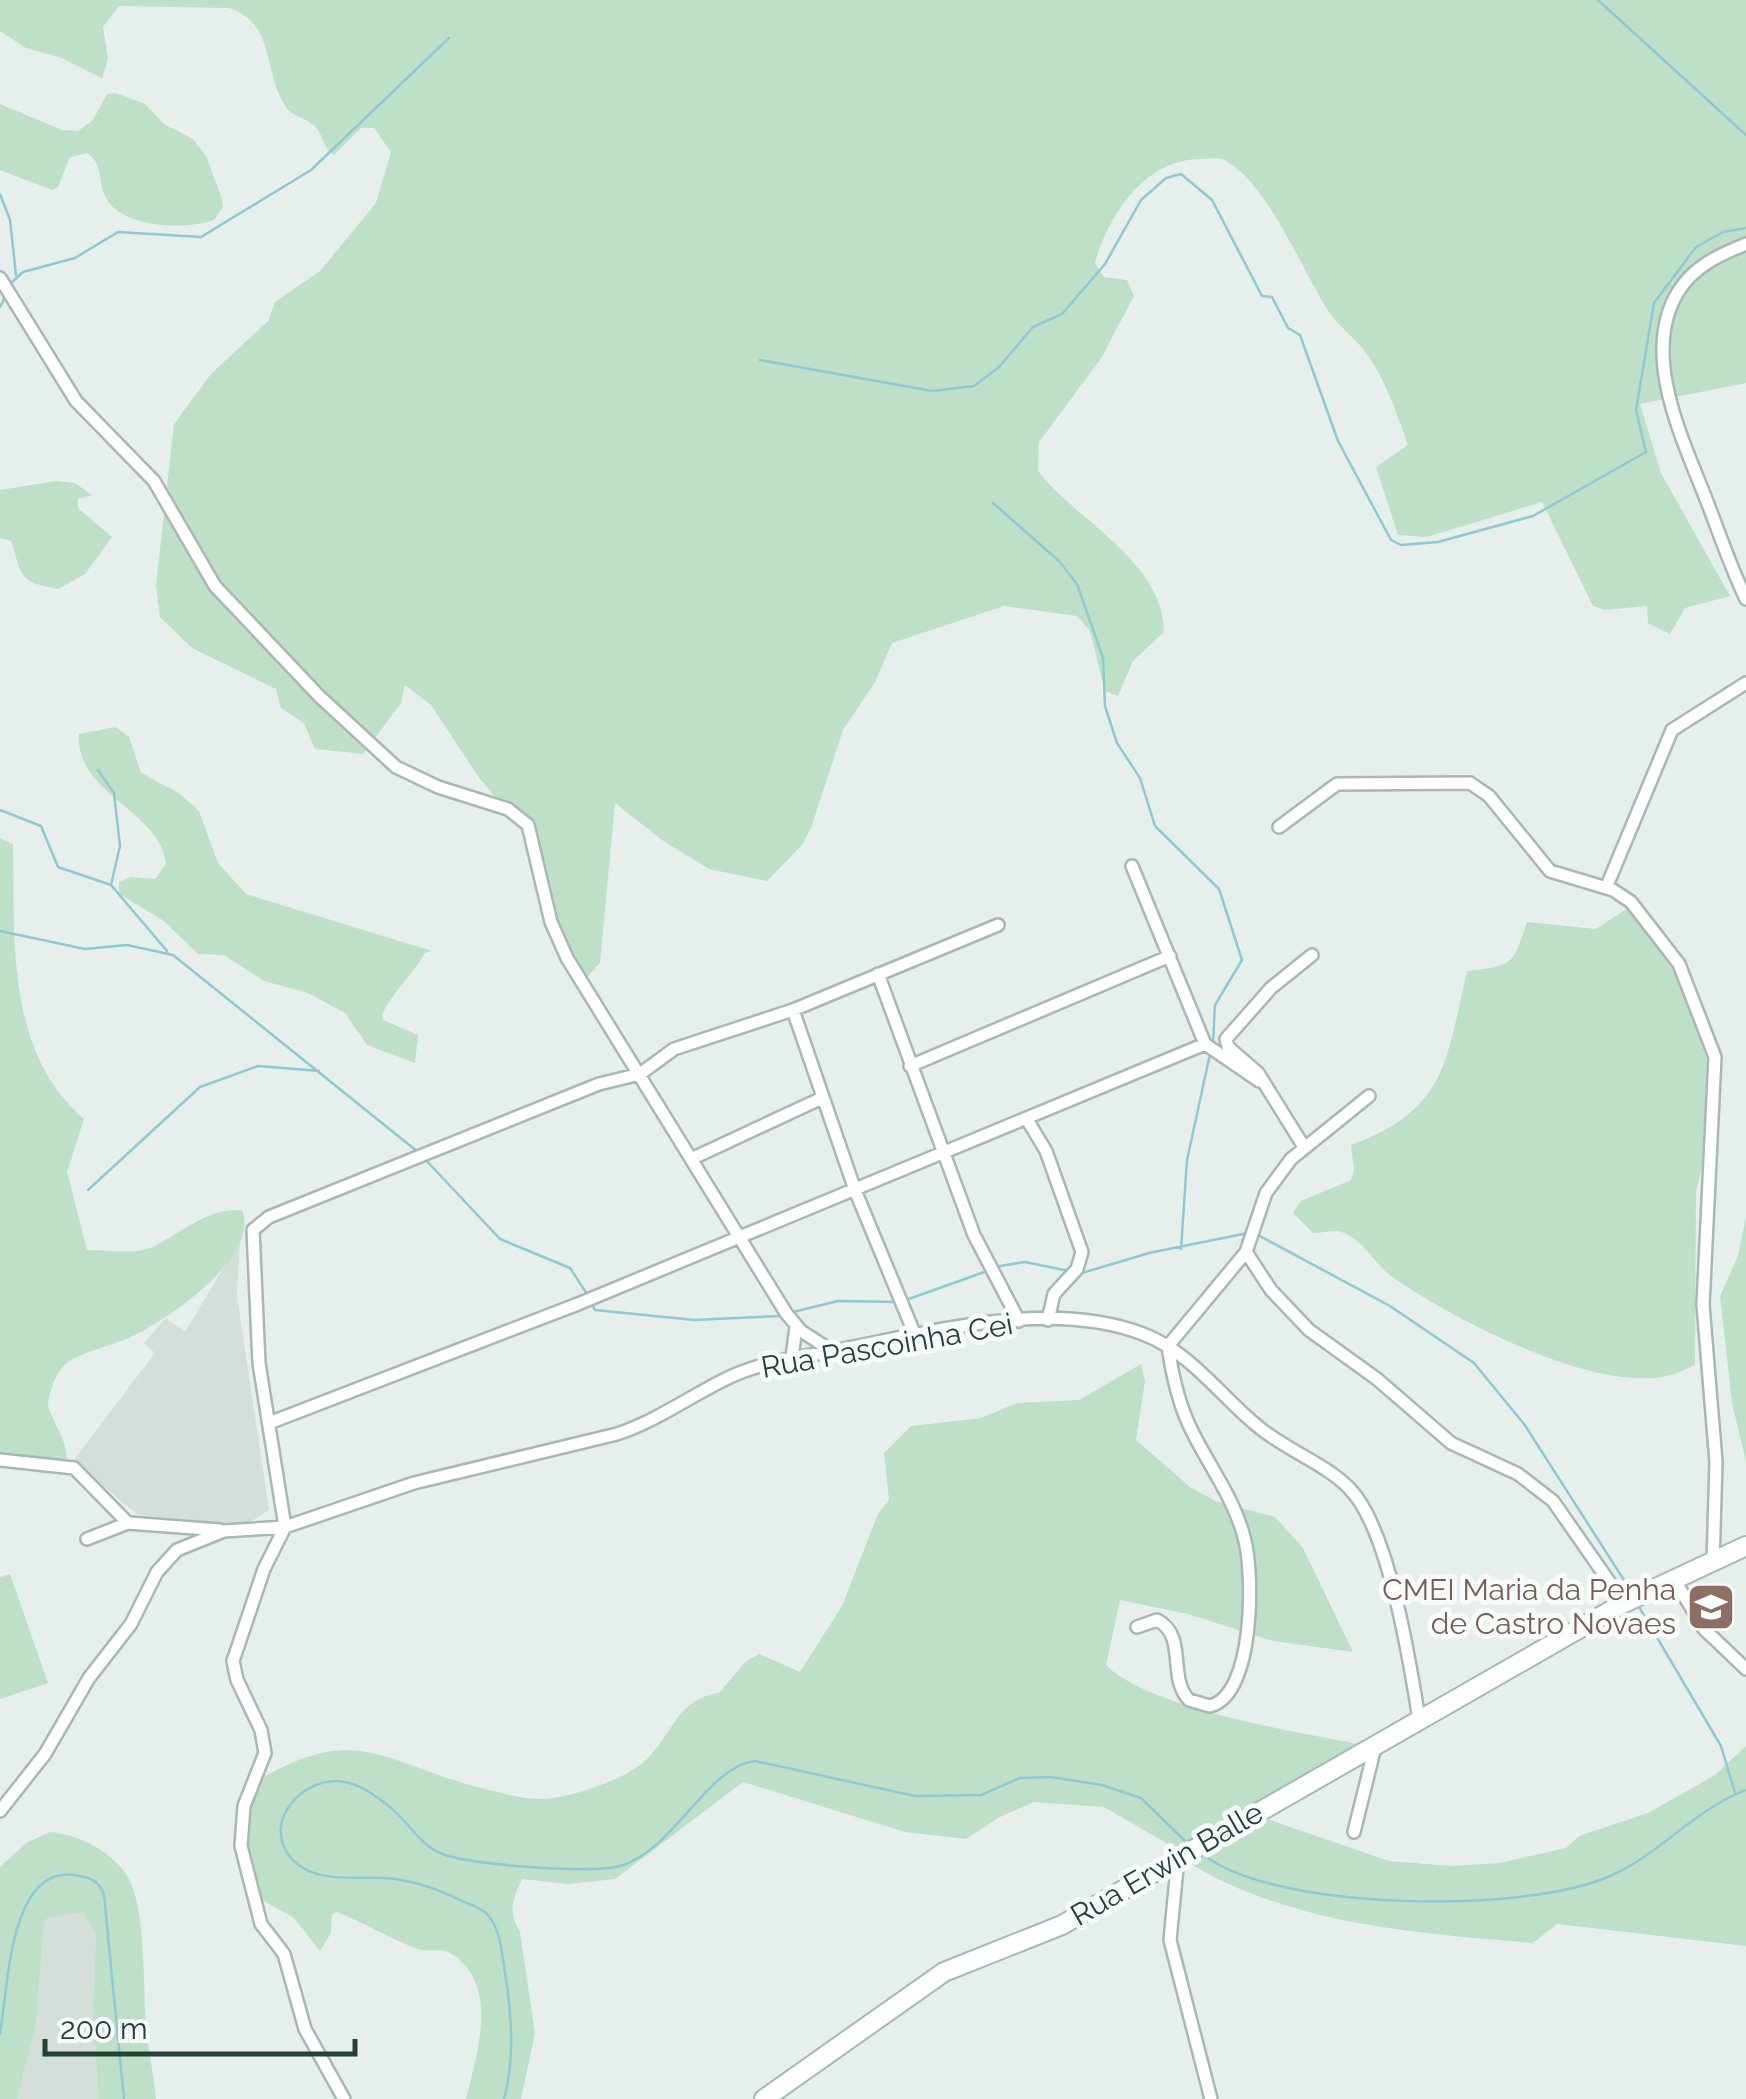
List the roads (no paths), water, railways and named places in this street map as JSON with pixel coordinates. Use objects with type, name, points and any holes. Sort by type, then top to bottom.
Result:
[{"type":"street","points":[[1746,244],[1696,270],[1676,294],[1668,318],[1664,368],[1672,414],[1746,599]]},
{"type":"street","points":[[0,278],[76,401],[154,481],[215,586],[319,696],[396,767],[438,787],[508,809],[528,825],[550,922],[581,983],[796,1326],[832,1352]]},
{"type":"street","points":[[1606,888],[1672,730],[1746,682]]},
{"type":"street","points":[[1279,828],[1338,784],[1470,783],[1489,796],[1550,870],[1606,888],[1631,902],[1679,964],[1715,1057],[1703,1305],[1716,1462],[1713,1562]]},
{"type":"street","points":[[1132,866],[1205,1044],[1267,1086]]},
{"type":"street","points":[[344,2099],[305,2029],[284,1954],[261,1924],[241,1846],[244,1806],[265,1753],[261,1730],[237,1680],[233,1662],[264,1569],[285,1528],[268,1423],[250,1245],[253,1230],[262,1221],[600,1084],[640,1074],[674,1049],[792,1010],[998,926]]},
{"type":"street","points":[[1304,1147],[1252,1064],[1228,1047],[1226,1039],[1271,988],[1312,955]]},
{"type":"street","points":[[910,1066],[1170,956]]},
{"type":"street","points":[[878,974],[942,1155],[984,1258],[1018,1321]]},
{"type":"street","points":[[792,1010],[855,1190],[915,1335]]},
{"type":"street","points":[[268,1423],[741,1238],[1205,1044]]},
{"type":"street","points":[[1138,1626],[1157,1620],[1169,1629],[1176,1649],[1178,1684],[1189,1700],[1210,1706],[1227,1696],[1244,1650],[1248,1554],[1237,1517],[1183,1410],[1168,1346],[1246,1252],[1266,1194],[1304,1147],[1369,1096]]},
{"type":"street","points":[[691,1159],[822,1098]]},
{"type":"street","points":[[1028,1121],[1046,1151],[1082,1252],[1077,1268],[1054,1294],[1048,1320]]},
{"type":"street","points":[[1246,1252],[1290,1312],[1377,1379],[1420,1420],[1451,1443],[1527,1480],[1553,1500],[1624,1603]]},
{"type":"street","name":"Rua Pascoinha Cei","points":[[0,1811],[45,1754],[89,1678],[131,1624],[170,1555],[224,1531],[285,1528],[414,1483],[617,1434],[650,1422],[732,1376],[792,1358],[1018,1321],[1108,1324],[1168,1346],[1191,1362],[1269,1437],[1332,1475],[1357,1497],[1399,1608],[1419,1719]]},
{"type":"street","points":[[792,1358],[796,1326]]},
{"type":"street","points":[[0,1460],[74,1468],[128,1523]]},
{"type":"street","points":[[87,1538],[128,1523],[224,1531]]},
{"type":"street","name":"Rua Erwin Balle","points":[[764,2099],[919,1986],[1062,1925],[1624,1603],[1746,1546]]},
{"type":"street","points":[[1674,1579],[1704,1629],[1746,1670]]},
{"type":"street","points":[[1354,1832],[1376,1743]]},
{"type":"street","points":[[1178,1858],[1170,1940],[1210,2099]]},
{"type":"waterway","points":[[1598,0],[1746,135]]},
{"type":"waterway","points":[[11,283],[23,272],[75,258],[118,232],[201,237],[311,170],[449,38]]},
{"type":"waterway","points":[[760,360],[932,391],[974,386],[999,367],[1033,327],[1062,314],[1105,264],[1141,200],[1166,178],[1181,174],[1212,200],[1262,296],[1272,297],[1288,328],[1300,335],[1338,441],[1391,540],[1401,545],[1438,542],[1533,516],[1646,452],[1636,410],[1654,303],[1696,247],[1723,232],[1746,228]]},
{"type":"waterway","points":[[0,194],[10,220],[16,275]]},
{"type":"waterway","points":[[0,307],[6,295]]},
{"type":"waterway","points":[[993,503],[1059,561],[1077,584],[1103,658],[1105,706],[1117,743],[1140,778],[1155,826],[1219,889],[1242,960],[1215,1005],[1213,1042]]},
{"type":"waterway","points":[[98,770],[114,793],[120,846],[111,885]]},
{"type":"waterway","points":[[0,810],[41,826],[58,867],[111,885],[167,951]]},
{"type":"waterway","points":[[0,931],[85,949],[127,945],[173,955],[418,1152]]},
{"type":"waterway","points":[[1181,1249],[1187,1160],[1210,1054]]},
{"type":"waterway","points":[[88,1190],[200,1087],[258,1066],[319,1071]]},
{"type":"waterway","points":[[424,1158],[500,1239],[570,1268],[589,1297]]},
{"type":"waterway","points":[[1082,1273],[1149,1253],[1248,1233]]},
{"type":"waterway","points":[[1256,1234],[1390,1306],[1474,1363],[1524,1424],[1624,1580]]},
{"type":"waterway","points":[[994,1267],[1025,1262],[1069,1271]]},
{"type":"waterway","points":[[906,1300],[987,1271]]},
{"type":"waterway","points":[[793,1312],[838,1301],[898,1302]]},
{"type":"waterway","points":[[592,1304],[595,1310],[694,1320],[780,1316]]},
{"type":"waterway","points":[[1639,1607],[1721,1746],[1735,1793]]},
{"type":"waterway","points":[[504,2099],[510,2069],[511,2024],[501,1945],[492,1921],[477,1908],[420,1884],[323,1876],[298,1865],[282,1841],[281,1828],[284,1816],[299,1795],[323,1783],[346,1782],[383,1802],[440,1853],[476,1861],[584,1869],[620,1866],[639,1858],[721,1778],[738,1766],[755,1761],[915,1796],[981,1795],[1020,1778],[1051,1777],[1102,1785],[1141,1798],[1188,1844]]},
{"type":"waterway","points":[[1205,1856],[1240,1874],[1287,1888],[1343,1897],[1403,1901],[1522,1897],[1610,1876],[1645,1856],[1710,1808],[1746,1790]]},
{"type":"waterway","points":[[0,2034],[15,1935],[36,1890],[52,1878],[74,1875],[93,1880],[104,1895],[124,2099]]},
{"type":"place","name":"CMEI Maria da Penha de Castro Novaes","points":[[1711,1607]]}]
